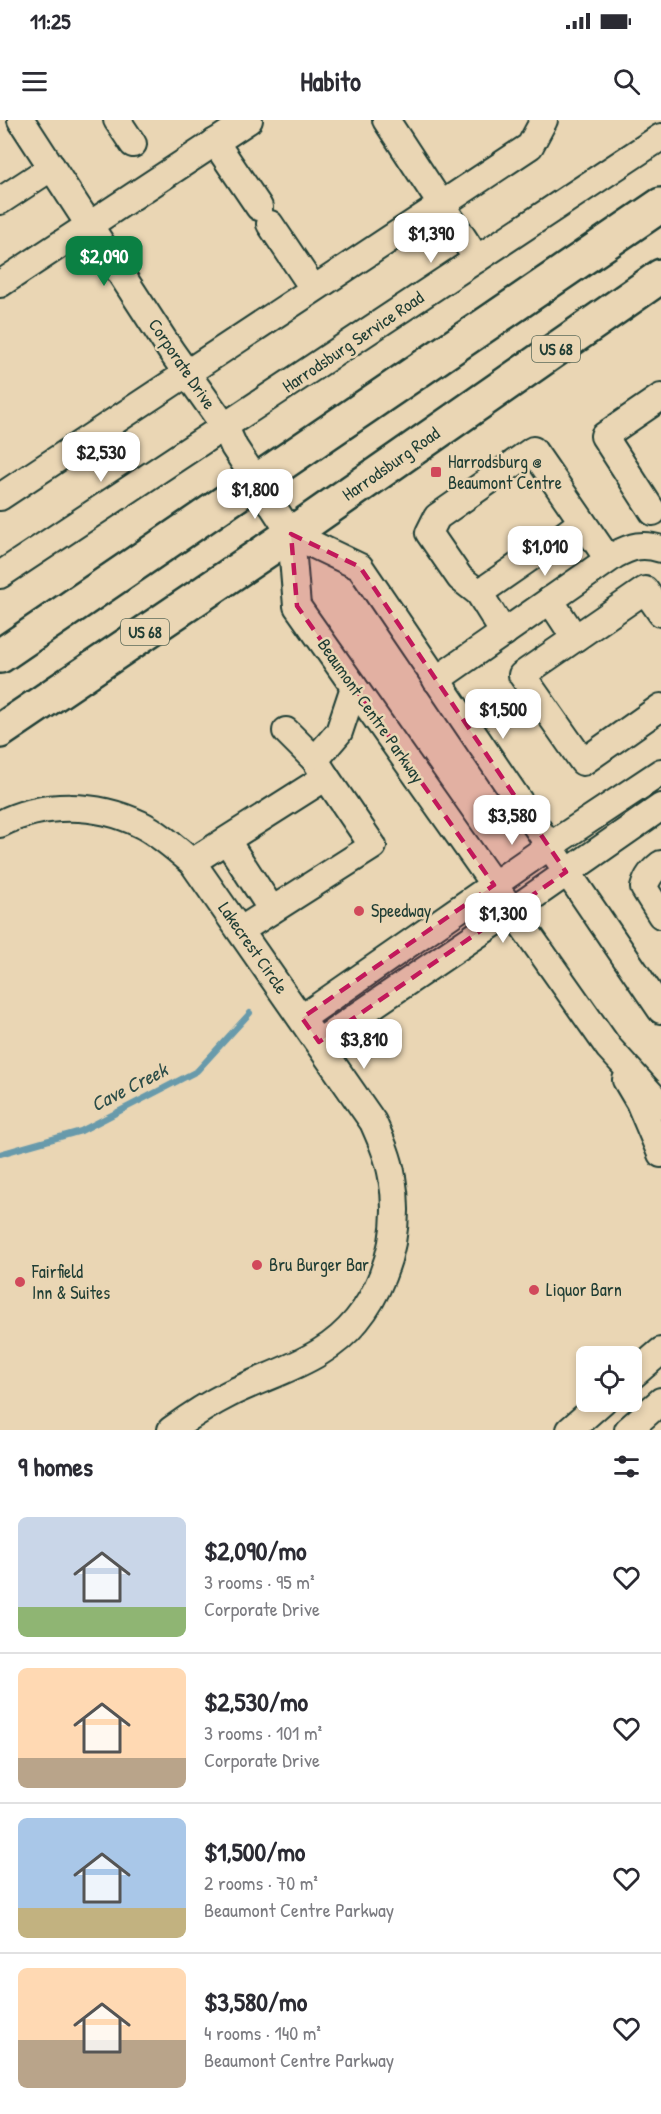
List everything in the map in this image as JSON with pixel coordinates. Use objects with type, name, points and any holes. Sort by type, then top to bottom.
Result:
[{"type":"main road","points":[[0,656],[661,205]]},
{"type":"main road","name":"Harrodsburg Road","points":[[0,731],[291,534],[661,276]]},
{"type":"street","name":"Corporate Drive","points":[[21,120],[186,372],[225,427],[234,447],[256,482]]},
{"type":"street","points":[[117,120],[133,144]]},
{"type":"street","points":[[0,284],[249,120]]},
{"type":"street","points":[[386,120],[477,259]]},
{"type":"street","points":[[0,497],[530,146],[544,120]]},
{"type":"street","name":"Harrodsburg Service Road","points":[[225,427],[661,136]]},
{"type":"street","points":[[215,142],[313,288]]},
{"type":"street","points":[[0,201],[52,167]]},
{"type":"street","points":[[653,512],[604,436],[658,406]]},
{"type":"street","name":"Corporate Drive","points":[[0,575],[225,427]]},
{"type":"street","points":[[504,633],[429,533],[437,517],[533,450],[608,559]]},
{"type":"street","name":"Beaumont Centre Parkway","points":[[256,482],[291,534],[297,606],[609,1048],[661,1105]]},
{"type":"street","points":[[555,542],[582,522]]},
{"type":"street","points":[[291,534],[360,567],[548,847],[661,1010]]},
{"type":"street","points":[[436,680],[608,559],[632,546],[648,545],[661,549]]},
{"type":"street","points":[[469,585],[531,557]]},
{"type":"street","points":[[661,613],[645,590],[522,675],[583,762],[661,707]]},
{"type":"street","points":[[550,600],[576,638]]},
{"type":"street","points":[[192,862],[227,841],[320,769],[339,732],[354,687]]},
{"type":"street","points":[[241,930],[373,846],[320,769],[286,731]]},
{"type":"street","points":[[302,1018],[548,847],[661,772]]},
{"type":"street","points":[[319,1042],[661,807]]},
{"type":"street","name":"Lakecrest Circle","points":[[0,824],[11,818],[37,811],[61,808],[88,809],[113,814],[141,824],[192,862],[373,1122],[385,1149],[393,1178],[395,1204],[393,1232],[388,1260],[363,1314],[334,1342],[296,1366],[229,1394],[171,1430]]},
{"type":"street","points":[[227,841],[272,910]]},
{"type":"street","points":[[661,864],[646,879],[644,888],[661,915]]},
{"type":"street","points":[[609,1048],[639,1102],[661,1154]]},
{"type":"street","points":[[648,1362],[661,1334]]},
{"type":"street","points":[[628,1430],[661,1401]]},
{"type":"street","points":[[570,1430],[590,1412]]},
{"type":"highlighted area","points":[[291,534],[360,567],[566,872],[319,1042],[302,1018],[494,885],[297,606]]},
{"type":"waterway","name":"Cave Creek","points":[[0,1154],[81,1131],[197,1071],[250,1013]]},
{"type":"place","name":"Harrodsburg @ Beaumont Centre","points":[[436,472]]},
{"type":"place","name":"Speedway","points":[[359,911]]},
{"type":"place","name":"Bru Burger Bar","points":[[257,1265]]},
{"type":"place","name":"Fairfield Inn & Suites","points":[[20,1282]]},
{"type":"place","name":"Liquor Barn","points":[[534,1290]]}]
